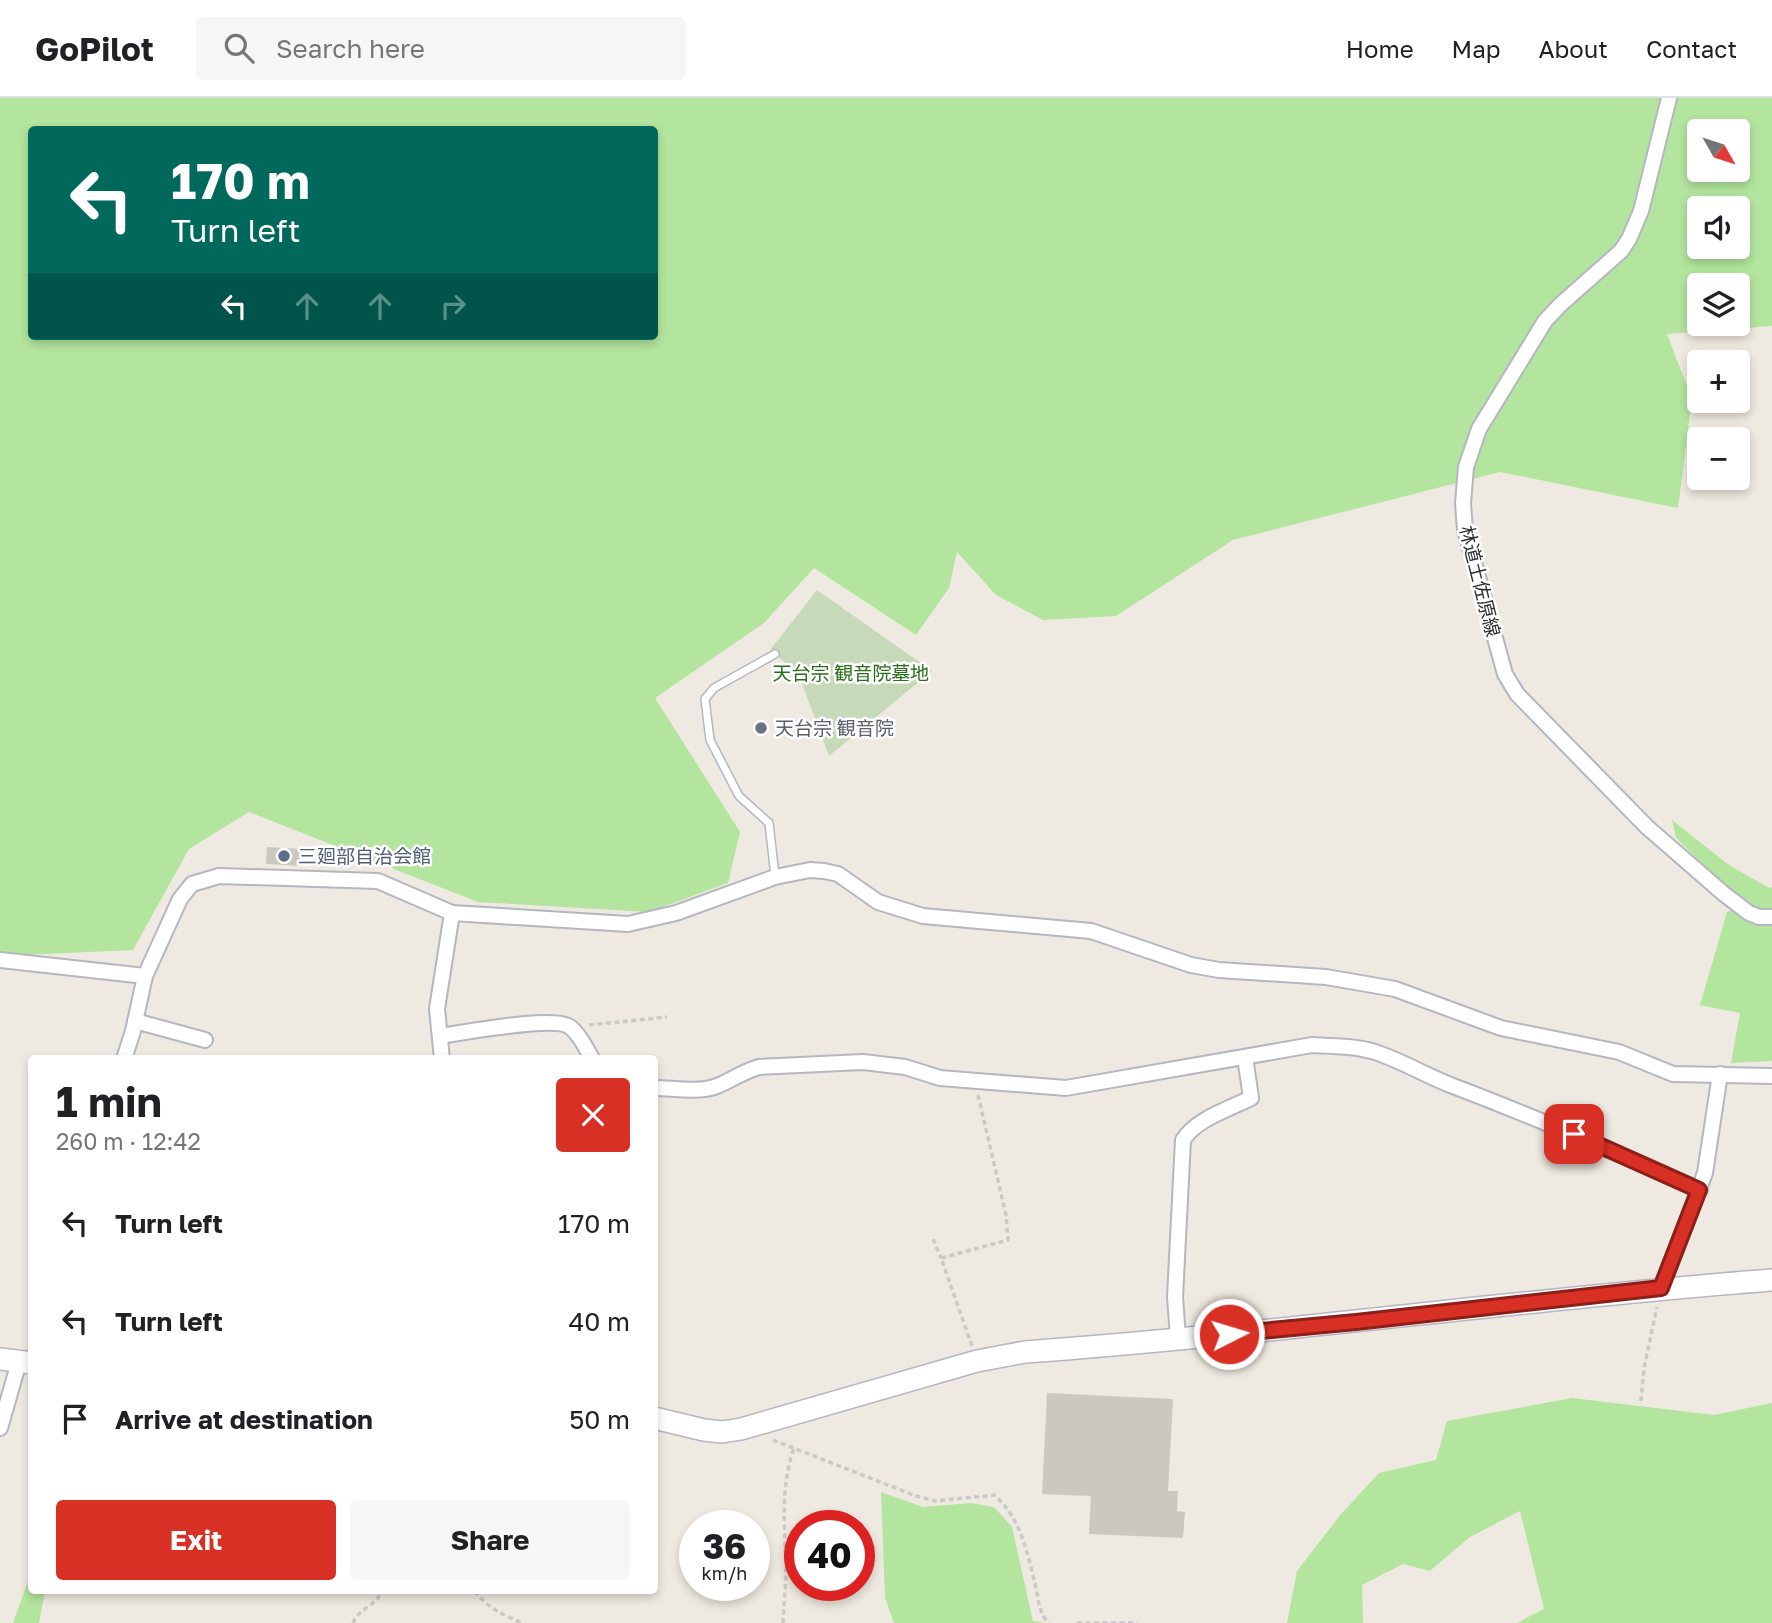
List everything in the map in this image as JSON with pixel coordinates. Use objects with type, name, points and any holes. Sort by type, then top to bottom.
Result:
[{"type":"street","name":"林道土佐原線","points":[[1669,98],[1641,211],[1629,239],[1621,251],[1545,321],[1479,429],[1466,467],[1463,503],[1465,530],[1505,674],[1517,694],[1647,827],[1749,913],[1759,917],[1772,917]]},
{"type":"street","points":[[125,1055],[145,976],[184,891],[206,878],[219,876],[379,881],[452,913],[628,924],[676,913],[775,877],[810,870],[838,874],[878,902],[923,916],[1091,931],[1191,965],[1326,977],[1395,989],[1501,1028],[1619,1052],[1673,1074],[1772,1076]]},
{"type":"street","points":[[442,1055],[437,1009],[452,913]]},
{"type":"street","points":[[0,960],[145,976]]},
{"type":"street","points":[[135,1021],[205,1040]]},
{"type":"street","points":[[440,1036],[558,1022],[570,1027],[590,1055]]},
{"type":"street","points":[[658,1088],[702,1089],[717,1086],[744,1071],[759,1067],[863,1062],[905,1067],[940,1077],[1066,1088],[1312,1045],[1342,1046],[1373,1052],[1549,1123],[1699,1190]]},
{"type":"street","points":[[1178,1338],[1175,1297],[1183,1140],[1196,1126],[1251,1098],[1245,1057]]},
{"type":"street","points":[[1661,1288],[1707,1162],[1720,1074]]},
{"type":"street","points":[[658,1419],[704,1430],[722,1432],[741,1429],[977,1361],[1025,1352],[1356,1322],[1661,1288],[1772,1280]]},
{"type":"street","points":[[0,1428],[17,1361]]},
{"type":"lane","points":[[775,654],[713,688],[705,699],[710,740],[738,796],[769,823],[775,877]]},
{"type":"path","points":[[570,1027],[667,1017]]},
{"type":"path","points":[[940,1258],[1008,1240],[1006,1215],[975,1081]]},
{"type":"path","points":[[933,1239],[977,1361]]},
{"type":"path","points":[[1641,1401],[1649,1338],[1661,1288]]},
{"type":"path","points":[[741,1429],[935,1501],[994,1495],[1014,1516],[1042,1616],[1049,1623]]},
{"type":"path","points":[[783,1623],[786,1565],[785,1492],[794,1448]]},
{"type":"path","points":[[353,1623],[355,1618],[377,1601],[380,1594]]},
{"type":"path","points":[[477,1594],[485,1604],[522,1623]]},
{"type":"path","points":[[1077,1623],[1137,1623]]},
{"type":"green space","points":[[0,98],[1772,98],[1772,326],[1750,328],[1750,273],[1687,273],[1687,332],[1667,334],[1687,386],[1687,413],[1690,413],[1678,508],[1500,472],[1233,540],[1116,616],[1043,620],[996,595],[957,552],[949,588],[916,635],[814,568],[764,623],[655,698],[740,832],[728,883],[649,912],[478,902],[249,812],[189,849],[133,950],[0,956]]},
{"type":"green space","name":"天台宗 観音院墓地","points":[[817,590],[932,671],[829,756],[798,673],[770,650]]},
{"type":"green space","points":[[1672,820],[1729,865],[1769,888],[1772,887],[1772,1061],[1731,1063],[1740,1013],[1700,1005],[1727,912],[1745,905],[1676,838]]},
{"type":"green space","points":[[1572,1398],[1714,1415],[1772,1403],[1772,1623],[1517,1623],[1544,1609],[1520,1511],[1470,1537],[1430,1571],[1403,1564],[1362,1585],[1363,1623],[1287,1623],[1297,1571],[1341,1514],[1379,1473],[1436,1460],[1447,1421]]},
{"type":"green space","points":[[881,1492],[923,1507],[971,1503],[994,1507],[1012,1527],[1033,1621],[1045,1623],[894,1623],[885,1598]]},
{"type":"green space","points":[[28,1581],[28,1594],[44,1594],[39,1623],[13,1623]]},
{"type":"building","name":"三廻部自治会館","points":[[267,847],[302,849],[302,866],[266,864]]},
{"type":"building","points":[[1047,1393],[1173,1399],[1168,1491],[1178,1491],[1177,1511],[1185,1512],[1183,1538],[1089,1534],[1091,1496],[1042,1494]]},
{"type":"place","name":"天台宗 観音院","points":[[761,728]]},
{"type":"place","name":"三廻部自治会館","points":[[284,856]]},
{"type":"route","points":[[1229,1334],[1661,1288],[1699,1190],[1574,1134]]}]
